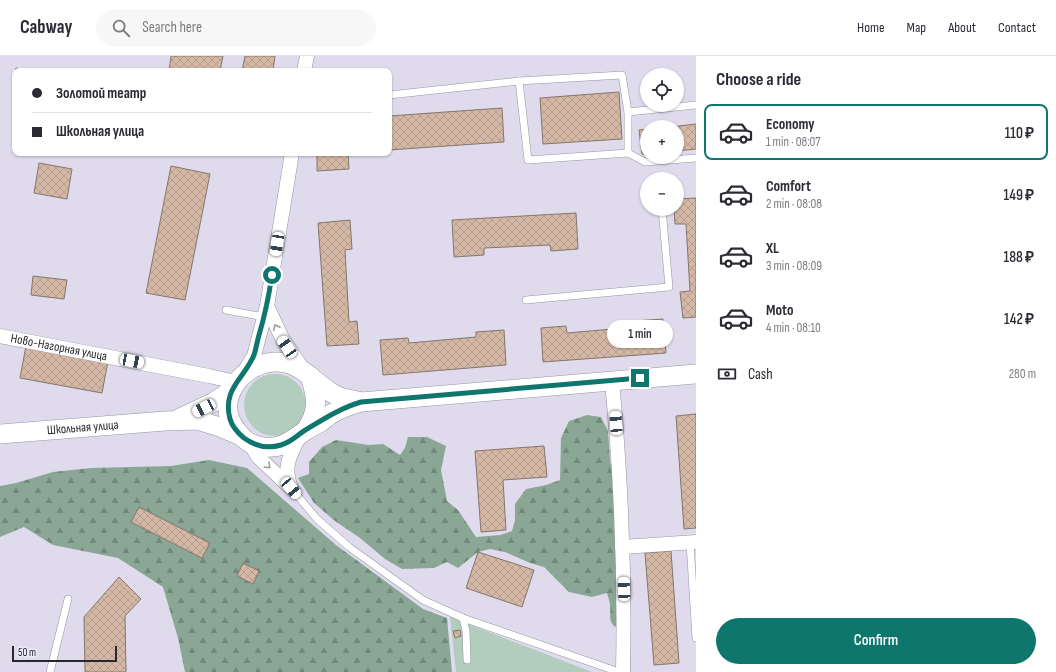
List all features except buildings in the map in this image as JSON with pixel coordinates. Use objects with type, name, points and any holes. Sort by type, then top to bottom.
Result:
[{"type":"main road","points":[[165,421],[179,419],[214,402],[249,370],[268,362],[289,363],[307,373],[332,394],[361,402]]},
{"type":"main road","points":[[303,432],[310,423],[316,408],[314,388],[307,373]]},
{"type":"main road","points":[[165,421],[197,420],[215,425],[265,447],[273,447],[289,443],[303,432],[340,409],[361,402],[696,374]]},
{"type":"main road","points":[[236,382],[229,397],[229,413],[231,422],[236,430],[245,439]]},
{"type":"main road","name":"Школьная улица","points":[[0,434],[165,421]]},
{"type":"street","points":[[305,68],[307,56]]},
{"type":"street","points":[[236,382],[254,356],[266,311],[292,156]]},
{"type":"street","points":[[266,311],[282,338],[307,373]]},
{"type":"street","name":"Ново-Нагорная улица","points":[[0,336],[236,382]]},
{"type":"street","points":[[612,381],[620,483],[624,603],[623,672]]},
{"type":"street","points":[[291,488],[287,479],[288,463],[292,450],[303,432]]},
{"type":"street","points":[[245,439],[258,457],[291,488]]},
{"type":"street","points":[[622,547],[693,542]]},
{"type":"lane","points":[[392,95],[519,81],[622,75],[628,112],[628,153]]},
{"type":"lane","points":[[519,81],[528,160],[628,153],[645,162],[696,158]]},
{"type":"lane","points":[[628,112],[696,105]]},
{"type":"lane","points":[[526,300],[669,287],[663,216]]},
{"type":"lane","points":[[226,310],[266,311]]},
{"type":"lane","points":[[291,488],[317,518],[349,547],[423,600],[463,618],[619,672]]},
{"type":"lane","points":[[693,542],[696,638]]},
{"type":"lane","points":[[50,672],[68,599]]},
{"type":"lane","points":[[463,618],[466,631],[467,660]]},
{"type":"green space","points":[[269,374],[281,374],[297,383],[304,393],[306,405],[304,417],[297,427],[281,436],[269,436],[258,431],[249,422],[244,411],[244,399],[249,388],[258,379]]},
{"type":"green space","points":[[587,415],[601,417],[608,431],[610,460],[614,478],[619,624],[615,627],[611,620],[610,604],[607,593],[592,597],[569,592],[544,567],[530,563],[505,552],[490,549],[478,552],[458,568],[447,562],[434,568],[402,569],[385,559],[314,503],[298,478],[309,474],[309,462],[322,447],[336,440],[369,445],[383,444],[400,455],[405,448],[408,437],[427,437],[446,446],[441,470],[447,501],[458,510],[476,537],[500,535],[512,531],[515,520],[515,504],[526,489],[546,485],[560,480],[561,438],[569,421]]},
{"type":"green space","points":[[209,460],[247,468],[336,545],[423,609],[447,618],[452,672],[185,672],[178,638],[163,587],[118,558],[53,545],[24,527],[0,537],[0,486],[53,472],[91,468],[171,466]]},
{"type":"green space","points":[[450,617],[592,672],[456,672]]},
{"type":"route","points":[[272,275],[267,306],[254,356],[236,382],[229,397],[228,405],[231,422],[236,430],[241,436],[256,445],[273,447],[289,443],[331,414],[346,406],[361,402],[640,378]]}]
